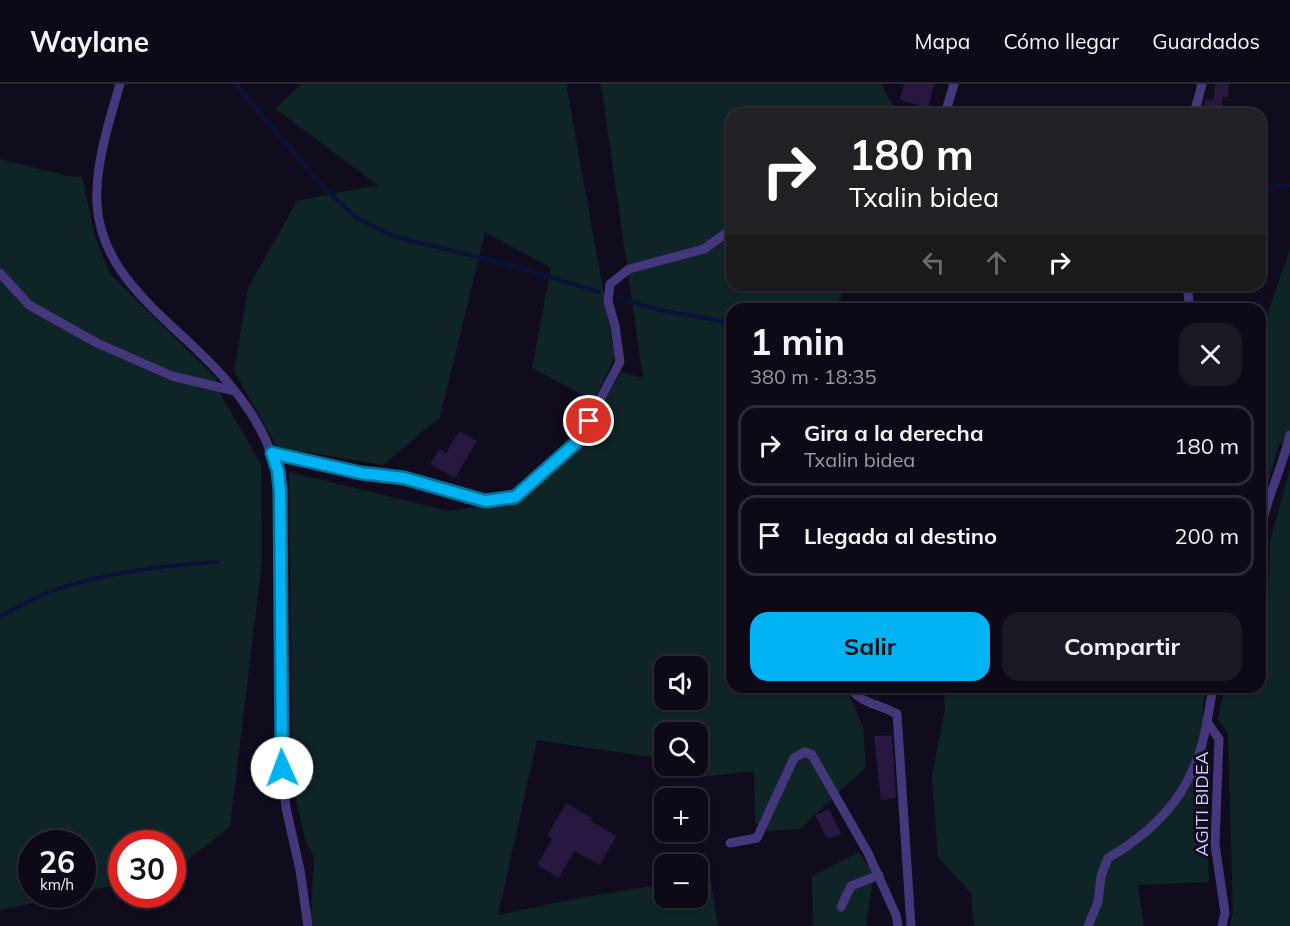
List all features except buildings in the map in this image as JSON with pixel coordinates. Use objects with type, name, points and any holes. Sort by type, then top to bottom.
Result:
[{"type":"street","points":[[120,84],[108,127],[97,185],[97,206],[104,241],[123,275],[236,391],[254,417],[272,453],[278,471],[282,768],[286,808],[300,870],[308,926]]},
{"type":"street","points":[[947,108],[954,84]]},
{"type":"street","points":[[1196,108],[1202,84]]},
{"type":"street","points":[[272,453],[361,473],[404,478],[485,501],[515,497],[578,441],[620,362],[615,326],[608,301],[610,284],[629,269],[704,249],[726,234]]},
{"type":"street","points":[[0,273],[29,306],[97,343],[172,376],[236,391]]},
{"type":"street","points":[[1266,503],[1284,458],[1290,435]]},
{"type":"street","points":[[856,693],[864,701],[887,708],[897,714],[911,926]]},
{"type":"street","name":"AGITI BIDEA","points":[[1088,926],[1098,902],[1101,876],[1108,858],[1132,844],[1172,808],[1192,772],[1204,739],[1213,693]]},
{"type":"street","name":"AGITI BIDEA","points":[[1207,722],[1219,738],[1215,844],[1225,913],[1222,926]]},
{"type":"street","points":[[730,843],[756,838],[794,758],[805,752],[812,755],[879,875],[897,915],[898,926]]},
{"type":"street","points":[[841,907],[851,886],[879,875]]},
{"type":"green space","points":[[301,84],[566,84],[615,356],[594,401],[532,368],[551,268],[485,232],[440,417],[383,465],[277,447],[234,371],[248,288],[297,201],[378,185],[275,109]]},
{"type":"green space","points":[[601,84],[881,84],[895,108],[726,108],[726,228],[716,236],[722,243],[726,240],[726,291],[844,291],[838,303],[726,303],[726,693],[848,693],[863,726],[866,767],[800,829],[768,831],[755,822],[754,771],[692,778],[692,776],[708,776],[708,722],[654,722],[654,758],[537,740],[498,915],[654,886],[654,908],[708,908],[708,876],[710,876],[718,926],[313,926],[311,916],[314,857],[305,839],[293,787],[289,472],[449,511],[516,501],[546,479],[579,446],[621,372],[643,378]]},
{"type":"green space","points":[[0,159],[67,176],[82,177],[95,237],[110,274],[216,378],[221,395],[261,464],[262,561],[230,827],[186,861],[186,830],[108,830],[108,887],[96,889],[96,830],[18,830],[18,906],[0,910]]},
{"type":"green space","points":[[1290,249],[1290,442],[1279,444],[1266,491],[1266,319]]},
{"type":"green space","points":[[1290,469],[1290,926],[1230,926],[1233,912],[1228,734],[1218,719],[1223,693],[1266,693],[1266,605],[1268,602],[1270,542]]},
{"type":"green space","points":[[944,693],[1205,693],[1203,704],[1209,882],[1138,885],[1144,926],[974,926],[971,893],[938,857],[932,776],[945,708]]},
{"type":"green space","points":[[859,852],[874,874],[866,926],[813,926],[812,876]]},
{"type":"waterway","points":[[235,84],[324,188],[357,218],[396,237],[510,265],[599,292]]},
{"type":"waterway","points":[[1266,190],[1276,186],[1290,185]]},
{"type":"waterway","points":[[618,298],[660,310],[726,322]]},
{"type":"waterway","points":[[0,617],[53,591],[99,578],[148,569],[218,562]]},
{"type":"route","points":[[282,768],[280,491],[278,471],[272,453],[361,473],[404,478],[485,501],[515,497],[578,441],[589,421]]}]
